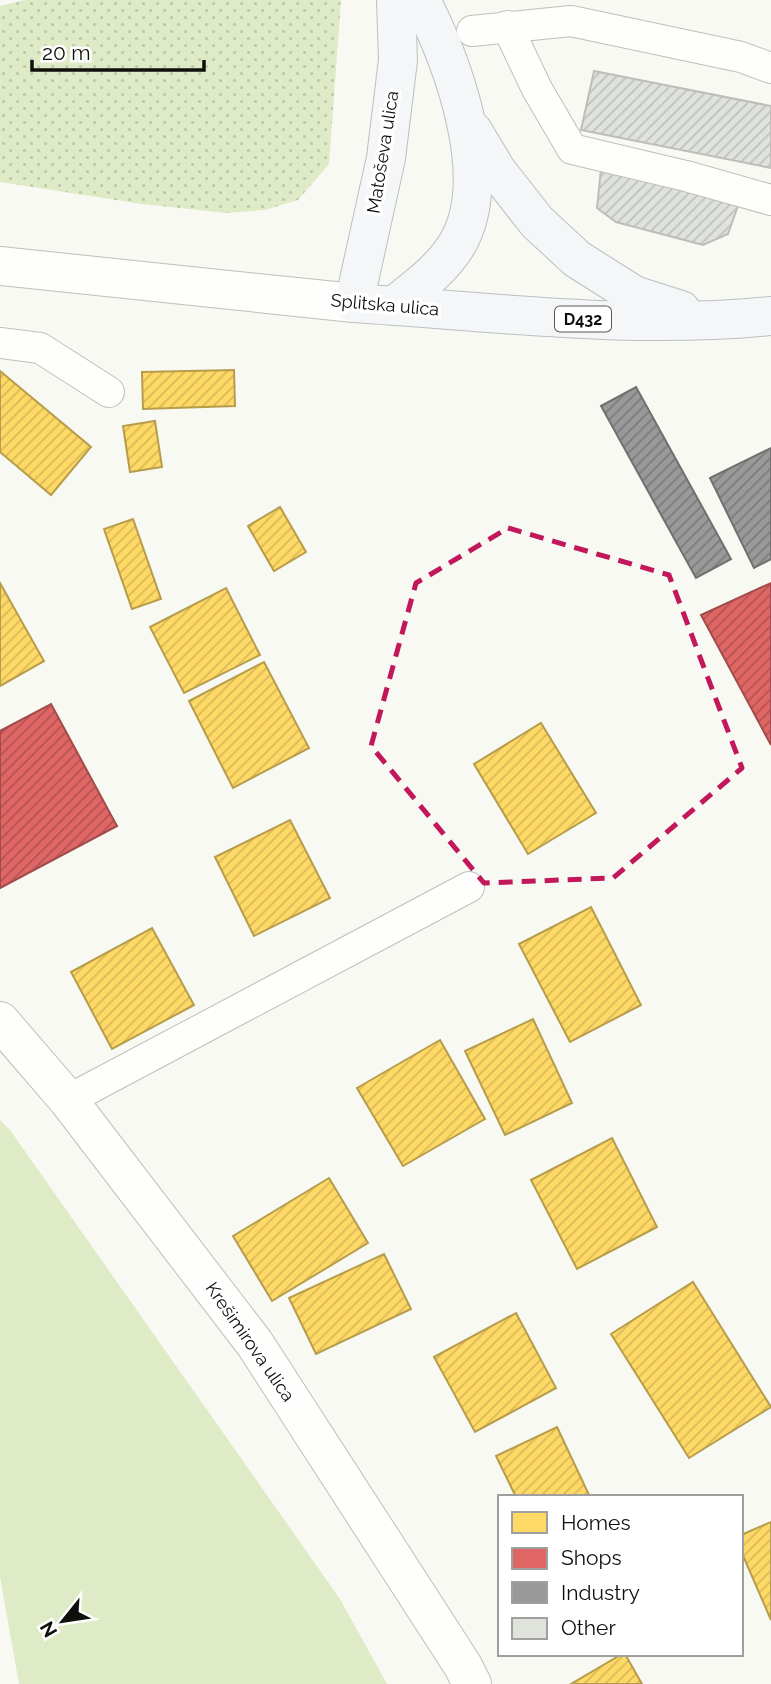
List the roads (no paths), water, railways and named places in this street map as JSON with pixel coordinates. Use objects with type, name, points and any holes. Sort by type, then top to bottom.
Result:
[{"type":"main road","name":"Matoševa ulica","points":[[354,303],[386,158],[398,60],[396,0]]},
{"type":"main road","points":[[395,305],[436,273],[457,245],[469,214],[474,169],[466,120],[450,69],[421,0]]},
{"type":"main road","points":[[466,120],[497,171],[537,222],[577,259],[634,295],[716,321]]},
{"type":"main road","name":"Splitska ulica","points":[[0,267],[354,303],[559,319],[716,321],[771,316]]},
{"type":"main road","name":"Krešimirova ulica","points":[[0,1021],[68,1100],[255,1344],[456,1655],[472,1684]]},
{"type":"lane","points":[[472,31],[571,21],[741,57],[771,68]]},
{"type":"lane","points":[[507,26],[537,89],[572,149],[686,176],[771,200]]},
{"type":"lane","points":[[0,343],[40,348],[109,392]]},
{"type":"lane","points":[[68,1100],[469,887]]}]
